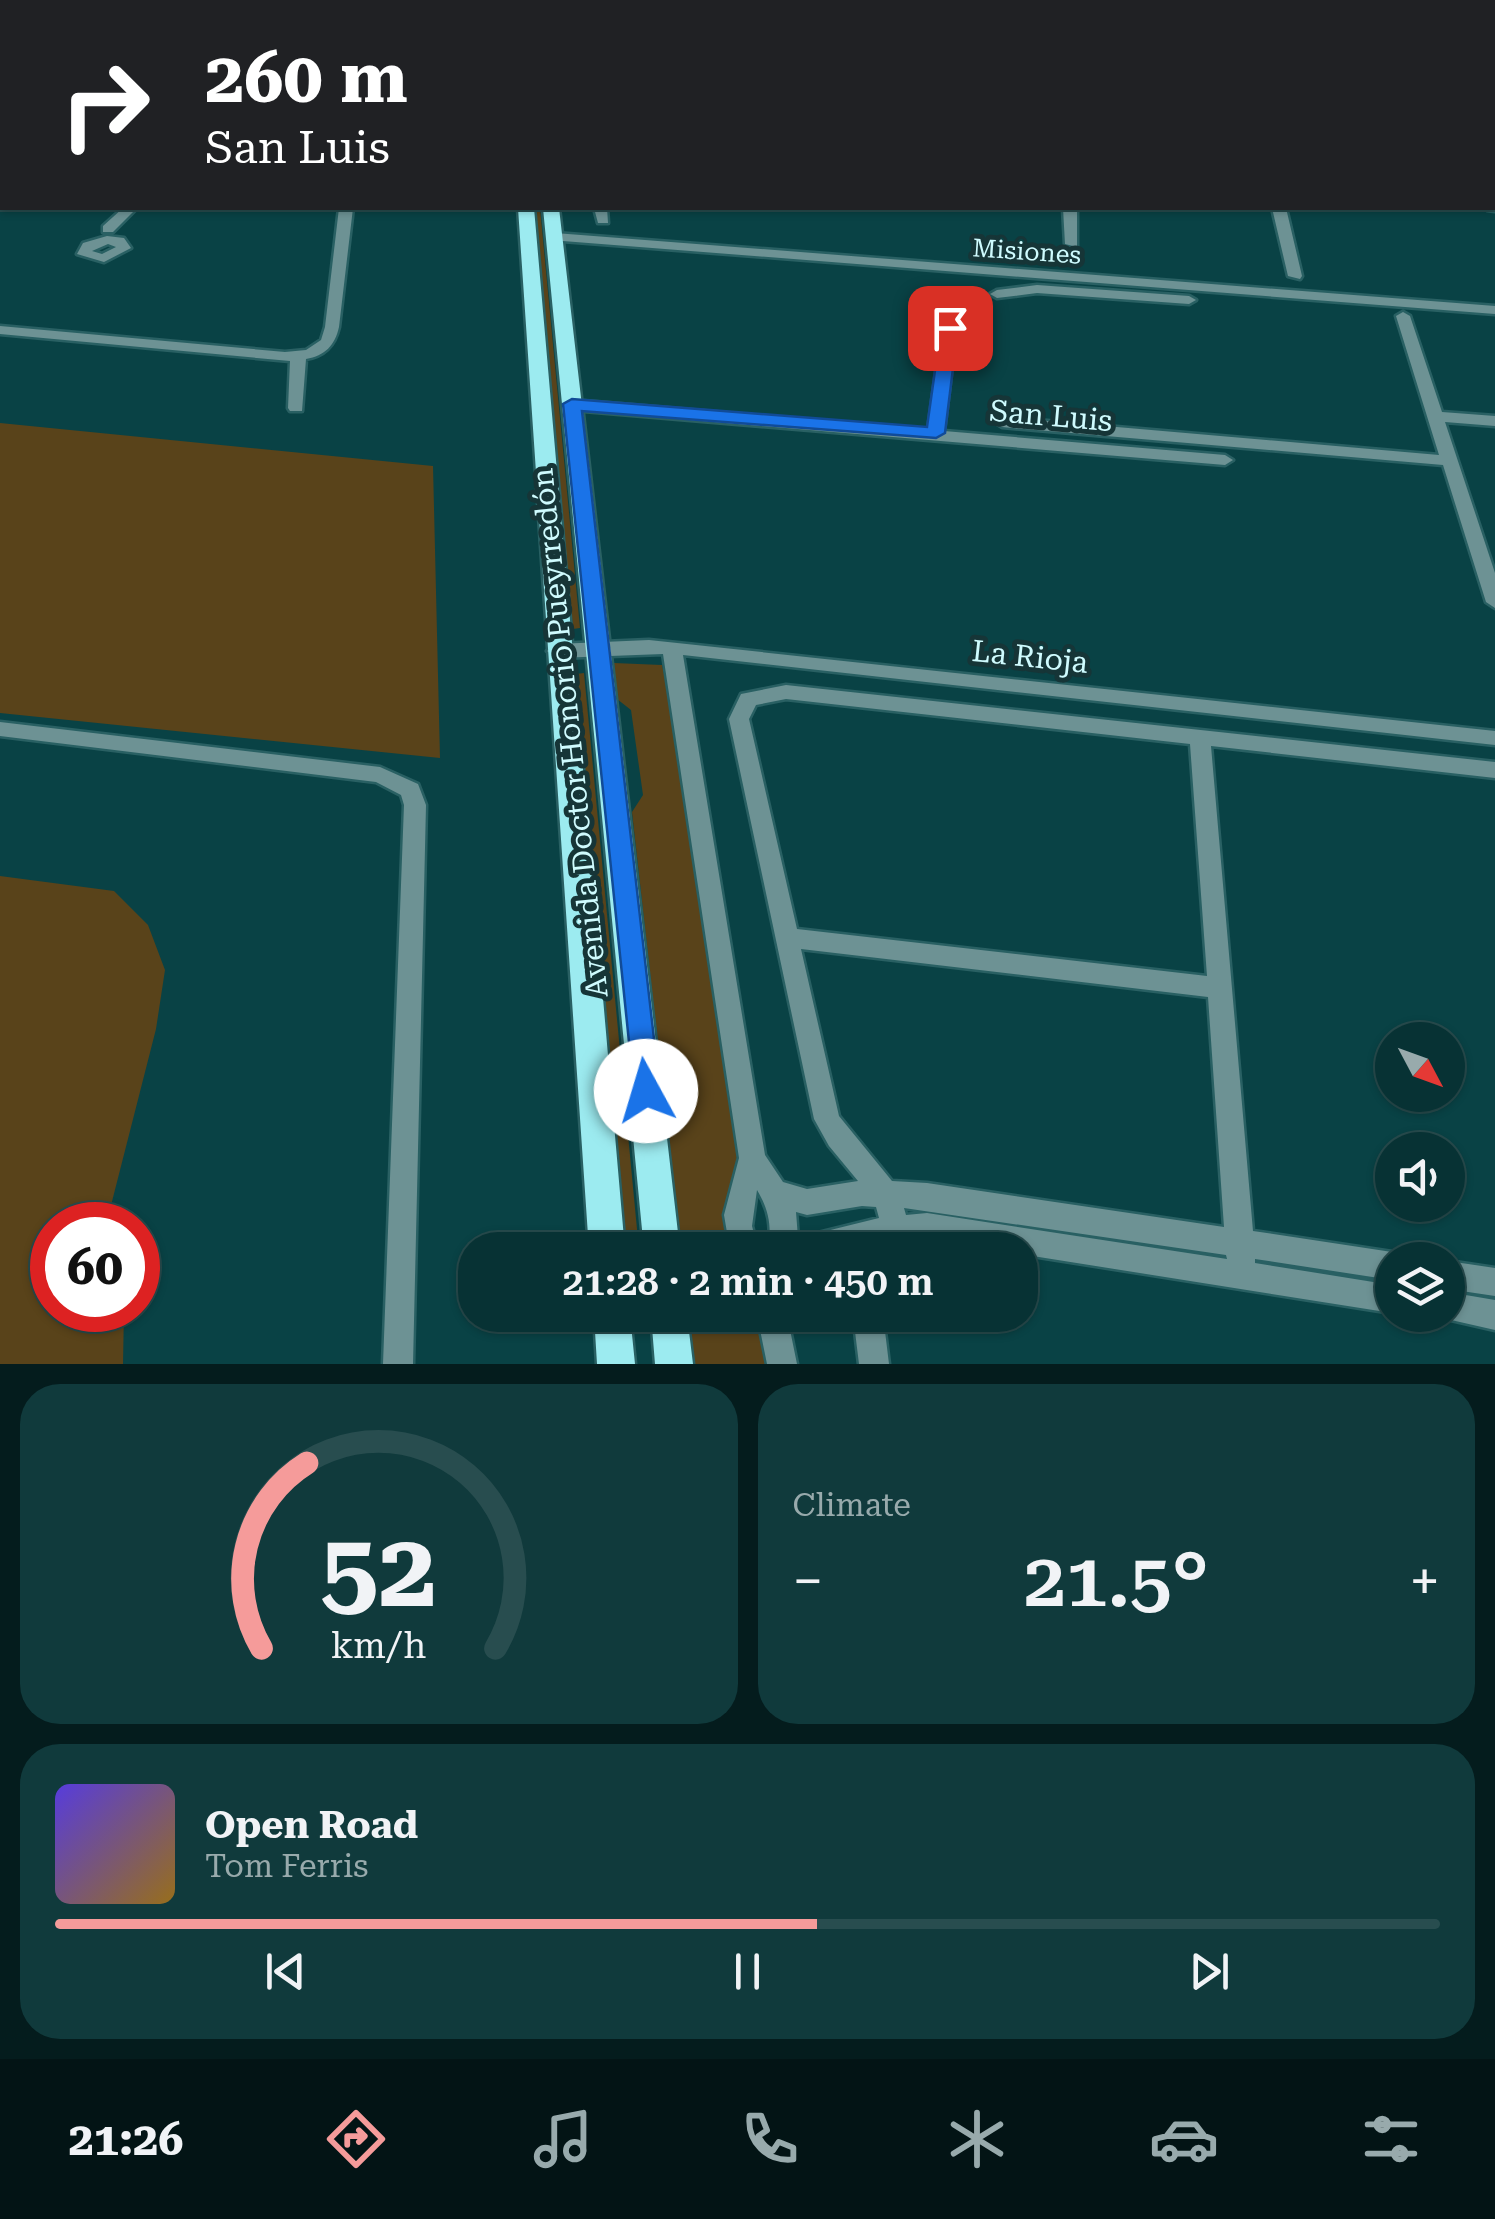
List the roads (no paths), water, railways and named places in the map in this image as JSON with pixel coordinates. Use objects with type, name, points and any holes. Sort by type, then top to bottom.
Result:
[{"type":"main road","name":"Avenida Doctor Honorio Pueyrredón","points":[[526,210],[605,1232]]},
{"type":"main road","name":"Avenida Doctor Honorio Pueyrredón","points":[[551,210],[660,1232]]},
{"type":"main road","points":[[613,1332],[616,1364]]},
{"type":"main road","points":[[671,1332],[674,1364]]},
{"type":"street","points":[[110,235],[124,248],[104,258],[84,254],[88,246],[110,235],[129,210]]},
{"type":"street","points":[[0,330],[298,356],[328,342],[346,210]]},
{"type":"street","points":[[1070,210],[1072,244]]},
{"type":"street","points":[[1279,210],[1295,276]]},
{"type":"street","name":"Misiones","points":[[556,237],[1495,310]]},
{"type":"street","points":[[997,294],[1037,289],[1495,324]]},
{"type":"street","points":[[936,433],[954,293]]},
{"type":"street","points":[[1404,316],[1450,461],[1488,559],[1495,602]]},
{"type":"street","points":[[296,408],[298,356]]},
{"type":"street","name":"San Luis","points":[[572,404],[1225,460]]},
{"type":"street","points":[[1436,416],[1495,421]]},
{"type":"street","points":[[1002,422],[1450,461]]},
{"type":"street","points":[[672,648],[752,1158],[778,1193],[786,1220],[784,1232]]},
{"type":"street","name":"La Rioja","points":[[557,651],[672,648],[1495,738]]},
{"type":"street","points":[[895,1232],[887,1192],[839,1143],[826,1120],[738,719],[748,699],[786,692],[1495,770]]},
{"type":"street","points":[[0,729],[380,775],[410,790],[415,805],[398,1364]]},
{"type":"street","points":[[1200,737],[1242,1275]]},
{"type":"street","points":[[785,937],[1220,988]]},
{"type":"street","points":[[738,1232],[737,1201],[752,1158]]},
{"type":"street","points":[[778,1193],[806,1202],[887,1192],[1375,1263]]},
{"type":"street","points":[[913,1232],[928,1226],[966,1232]]},
{"type":"street","points":[[1038,1243],[1375,1296]]},
{"type":"street","points":[[1465,1277],[1495,1282]]},
{"type":"street","points":[[1465,1310],[1495,1315]]},
{"type":"street","points":[[775,1332],[782,1364]]},
{"type":"street","points":[[870,1332],[874,1364]]}]
